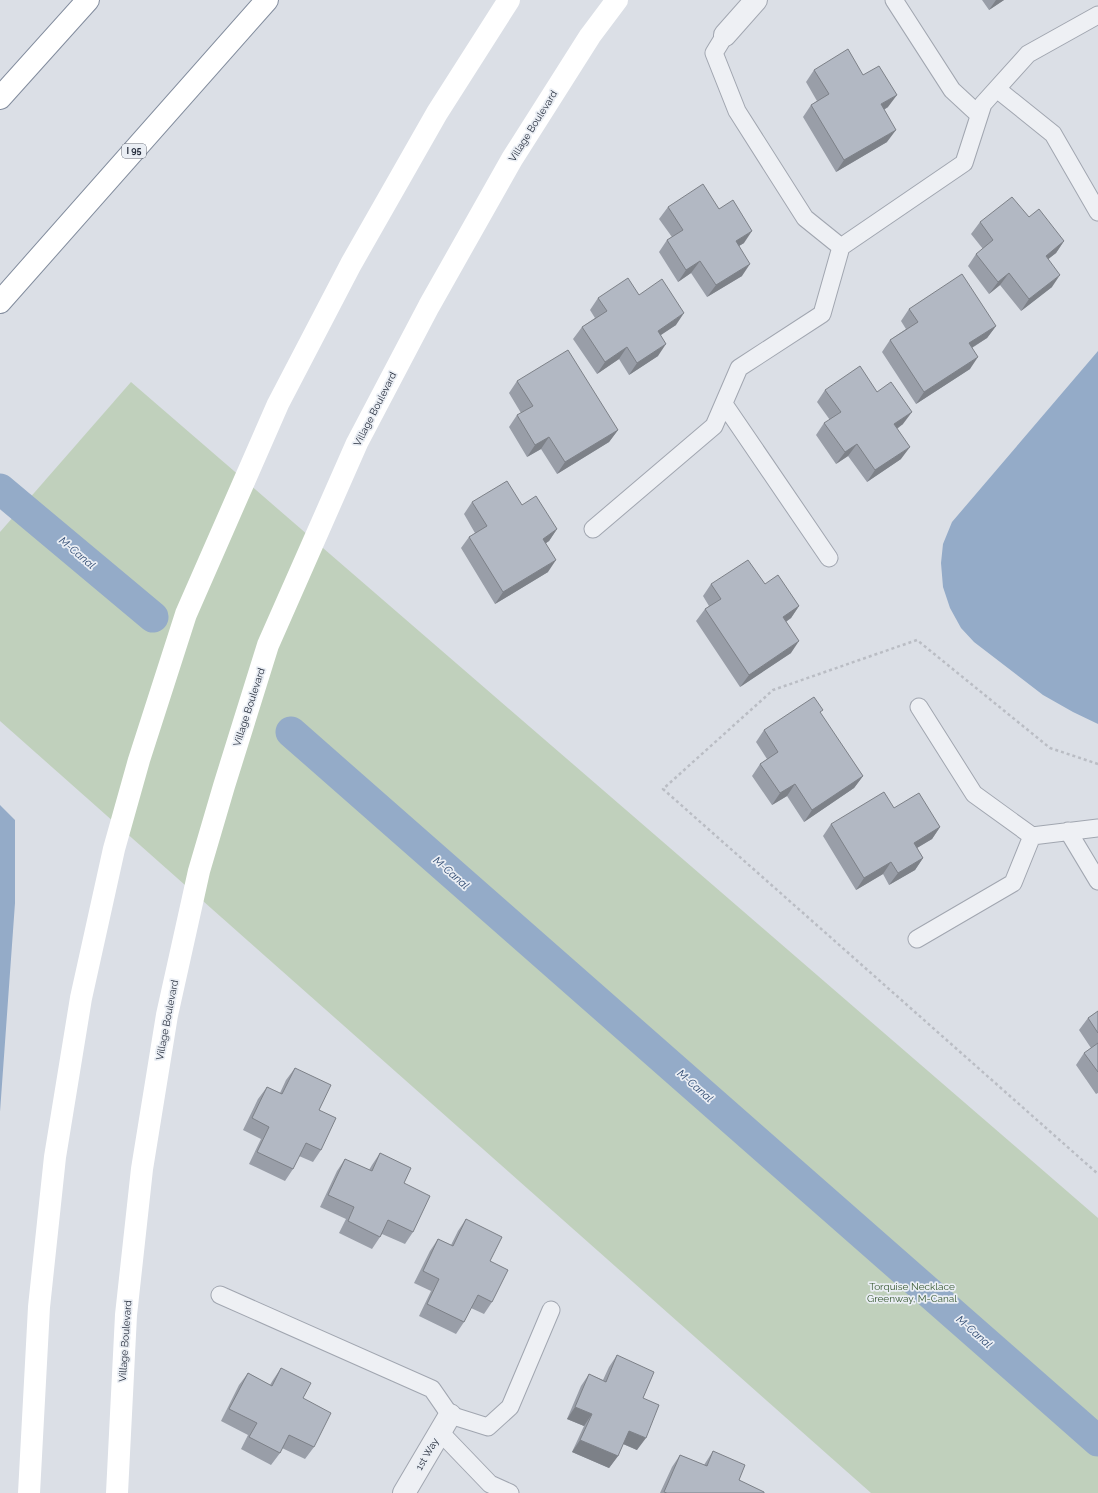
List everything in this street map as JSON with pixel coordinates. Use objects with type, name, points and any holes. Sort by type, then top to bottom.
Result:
[{"type":"main road","points":[[0,98],[88,0]]},
{"type":"main road","name":"I 95","points":[[0,302],[267,0]]},
{"type":"main road","points":[[29,1493],[40,1299],[55,1157],[81,998],[116,842],[186,614],[278,404],[351,264],[437,113],[509,0]]},
{"type":"main road","name":"Village Boulevard","points":[[117,1493],[126,1315],[129,1284],[142,1169],[167,1015],[199,871],[268,645],[357,443],[428,306],[512,158],[590,36],[617,0]]},
{"type":"street","points":[[725,34],[756,0]]},
{"type":"street","name":"1st Way","points":[[404,1493],[445,1423]]},
{"type":"lane","points":[[894,0],[952,90],[979,115]]},
{"type":"lane","points":[[593,529],[714,426],[739,368],[822,314],[841,247],[964,164],[983,104],[1028,54],[1098,15]]},
{"type":"lane","points":[[725,34],[714,53],[737,111],[805,218],[841,247]]},
{"type":"lane","points":[[997,89],[1053,134],[1098,212]]},
{"type":"lane","points":[[724,404],[829,558]]},
{"type":"lane","points":[[919,707],[974,794],[1032,836],[1098,828]]},
{"type":"lane","points":[[1068,832],[1098,881]]},
{"type":"lane","points":[[918,939],[1013,883],[1032,836]]},
{"type":"lane","points":[[220,1295],[432,1389],[445,1423],[490,1484],[510,1493]]},
{"type":"lane","points":[[445,1423],[488,1427],[510,1407],[551,1310]]},
{"type":"path","points":[[1098,764],[1050,748],[917,640],[773,690],[663,789],[1098,1174]]},
{"type":"green space","name":"Torquise Necklace Greenway, M-Canal","points":[[131,382],[1098,1218],[1098,1493],[871,1493],[0,721],[0,532]]},
{"type":"water","points":[[1098,351],[1098,724],[1043,695],[974,642],[961,628],[950,608],[943,587],[941,563],[943,544],[952,522]]},
{"type":"water","points":[[0,805],[15,820],[15,903],[0,1112]]},
{"type":"building","points":[[848,49],[863,75],[879,66],[897,95],[881,104],[896,130],[844,160],[811,105],[829,94],[814,70]]},
{"type":"building","points":[[703,184],[719,209],[733,200],[752,231],[736,241],[750,264],[716,285],[700,261],[686,270],[667,240],[683,230],[668,207]]},
{"type":"building","points":[[1012,197],[1029,217],[1039,209],[1064,241],[1046,256],[1060,275],[1029,299],[1009,273],[998,282],[976,254],[993,240],[980,222]]},
{"type":"building","points":[[962,274],[996,326],[969,343],[978,357],[924,392],[890,340],[918,322],[909,309]]},
{"type":"building","points":[[628,278],[639,295],[662,279],[684,313],[658,331],[666,344],[637,363],[627,347],[605,362],[582,327],[607,311],[598,298]]},
{"type":"building","points":[[568,350],[618,430],[565,462],[549,437],[535,445],[517,415],[533,406],[517,381]]},
{"type":"building","points":[[860,366],[877,392],[891,382],[912,412],[894,424],[910,447],[875,470],[857,444],[845,452],[824,423],[841,412],[825,390]]},
{"type":"building","points":[[507,481],[522,505],[536,496],[557,529],[543,539],[556,560],[503,592],[469,537],[487,526],[472,502]]},
{"type":"building","points":[[748,560],[765,584],[778,575],[799,606],[783,617],[799,641],[749,675],[705,609],[721,599],[711,584]]},
{"type":"building","points":[[814,697],[823,710],[820,712],[863,776],[812,810],[795,784],[780,793],[760,764],[778,752],[764,730]]},
{"type":"building","points":[[884,792],[894,808],[919,793],[940,827],[914,843],[923,858],[898,873],[891,862],[864,878],[831,824]]},
{"type":"building","points":[[1098,1011],[1098,1033],[1088,1018]]},
{"type":"building","points":[[1098,1043],[1098,1072],[1084,1053]]},
{"type":"building","points":[[295,1068],[331,1085],[319,1110],[336,1118],[321,1150],[306,1143],[293,1169],[257,1152],[269,1127],[252,1118],[267,1087],[282,1094]]},
{"type":"building","points":[[380,1153],[411,1168],[404,1183],[430,1196],[413,1232],[388,1220],[380,1237],[348,1221],[354,1207],[328,1195],[345,1159],[372,1171]]},
{"type":"building","points":[[466,1219],[502,1237],[490,1261],[508,1270],[492,1302],[478,1295],[464,1322],[427,1304],[439,1279],[423,1271],[438,1239],[453,1246]]},
{"type":"building","points":[[617,1355],[654,1372],[643,1398],[659,1405],[646,1438],[629,1431],[618,1456],[580,1440],[592,1414],[575,1407],[589,1374],[606,1382]]},
{"type":"building","points":[[281,1368],[311,1383],[303,1398],[331,1413],[314,1447],[289,1435],[280,1453],[249,1437],[257,1423],[229,1409],[248,1373],[272,1386]]},
{"type":"building","points":[[713,1451],[745,1465],[739,1480],[764,1493],[664,1492],[680,1455],[707,1466]]},
{"type":"waterway","name":"M-Canal","points":[[0,489],[153,617]]},
{"type":"waterway","name":"M-Canal","points":[[291,732],[1098,1441]]}]
